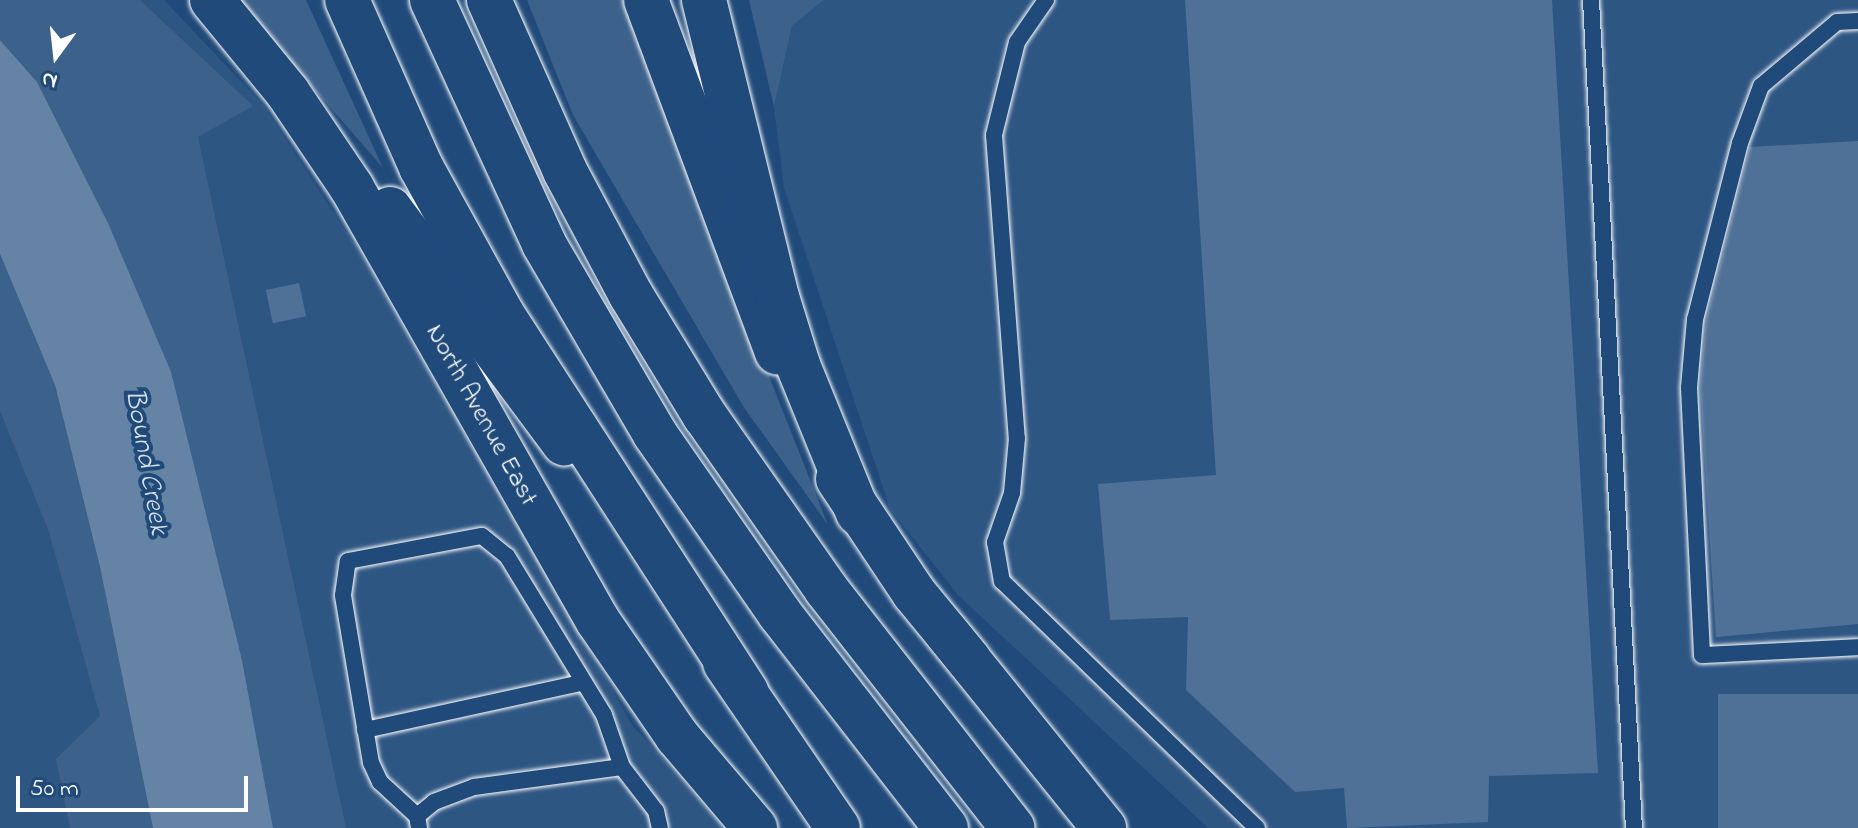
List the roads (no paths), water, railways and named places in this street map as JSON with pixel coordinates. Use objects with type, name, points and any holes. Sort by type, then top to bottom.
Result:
[{"type":"main road","name":"North Avenue East","points":[[212,0],[288,93],[352,188],[598,621],[677,736],[755,828]]},
{"type":"main road","points":[[347,0],[421,167],[502,314],[838,828]]},
{"type":"main road","points":[[432,0],[544,244],[647,422],[735,552],[946,828]]},
{"type":"main road","points":[[489,0],[572,184],[690,393],[826,589],[1013,828]]},
{"type":"main road","points":[[646,0],[774,344],[815,435],[858,513],[946,632],[1104,828]]},
{"type":"main road","points":[[704,0],[786,324],[858,513]]},
{"type":"main road","points":[[288,93],[409,233],[747,692]]},
{"type":"main road","points":[[946,632],[1126,828]]},
{"type":"lane","points":[[1046,0],[1017,42],[994,135],[1017,438],[1012,493],[995,542],[1002,581],[1257,828]]},
{"type":"lane","points":[[1591,0],[1634,828]]},
{"type":"lane","points":[[1858,21],[1837,22],[1761,86],[1740,143],[1695,319],[1689,388],[1702,655],[1858,647]]},
{"type":"lane","points":[[622,767],[474,787],[434,802],[418,822],[380,782],[365,730],[343,595],[348,561],[482,536],[507,556],[581,683],[604,715],[622,767],[650,801],[660,828]]},
{"type":"lane","points":[[365,730],[581,683]]},
{"type":"water","name":"Bound Creek","points":[[0,40],[37,82],[108,223],[171,372],[242,660],[273,828],[153,828],[100,567],[55,385],[0,254]]}]
